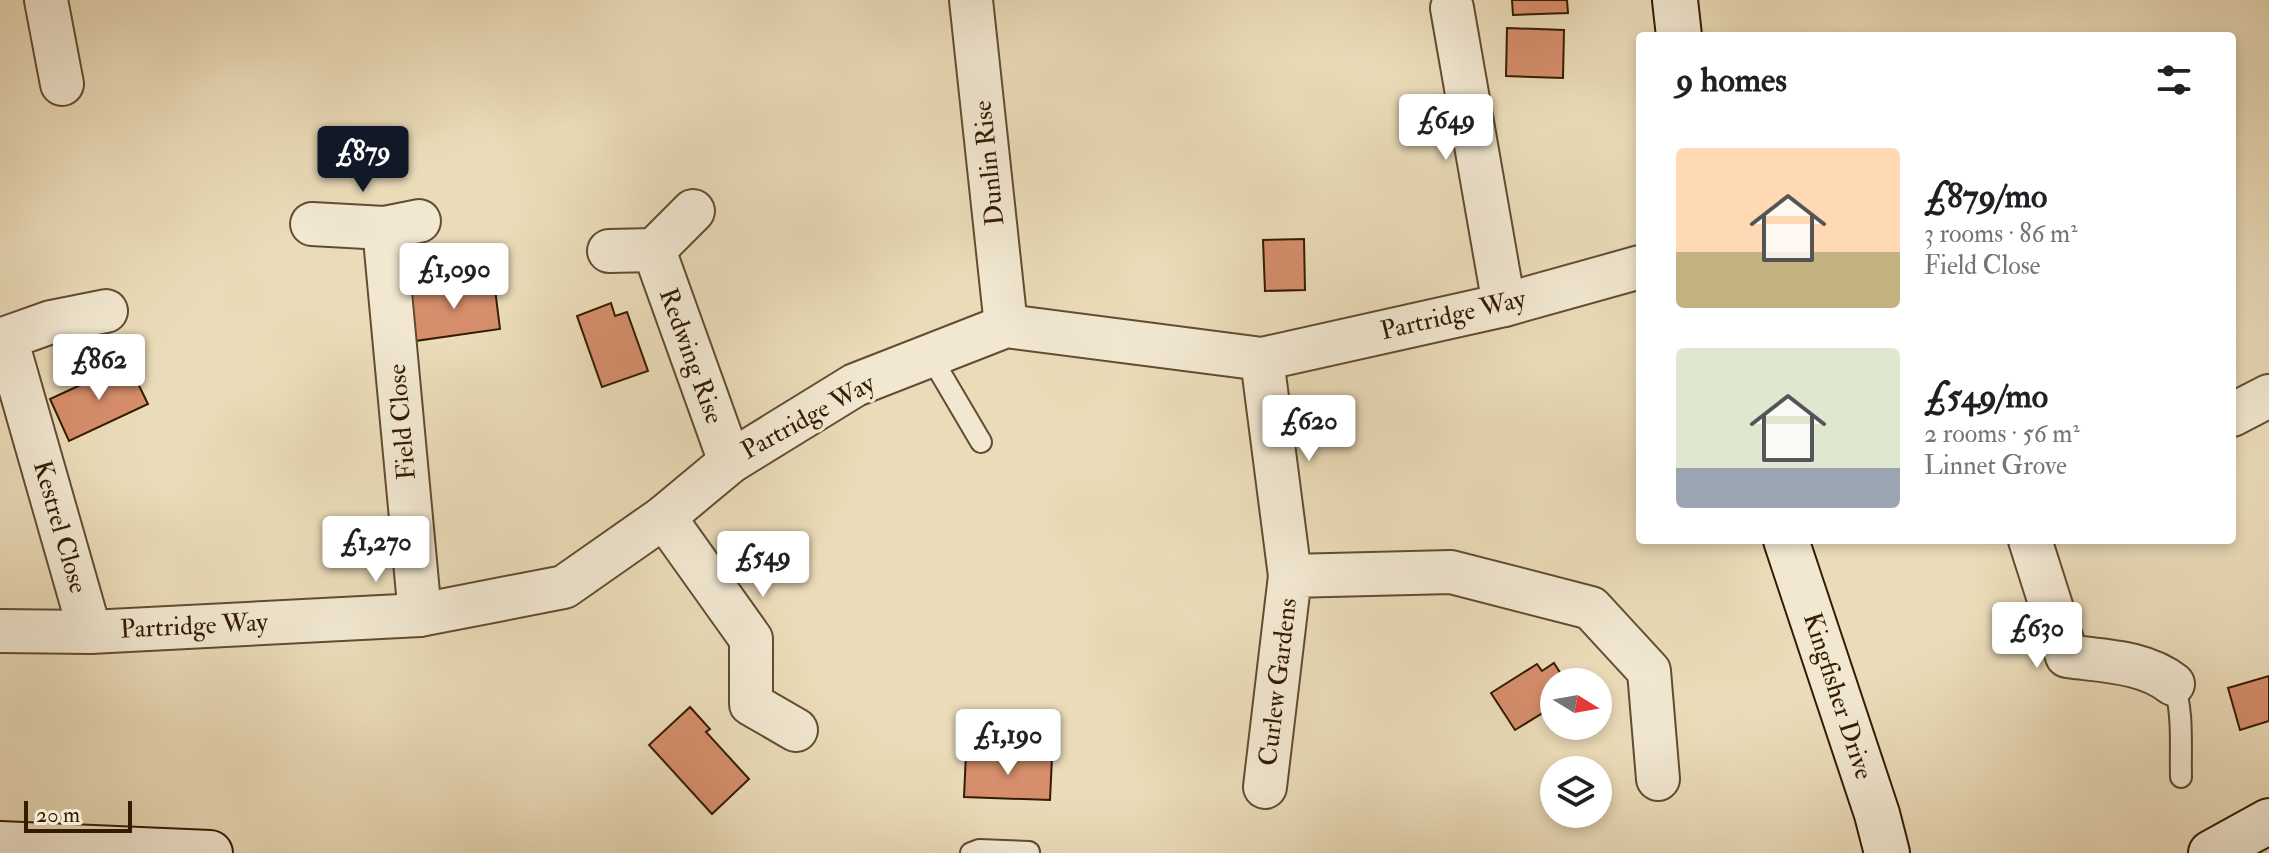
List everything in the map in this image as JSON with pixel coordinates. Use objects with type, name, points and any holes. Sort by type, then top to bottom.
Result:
[{"type":"street","points":[[46,0],[62,84]]},
{"type":"street","name":"Dunlin Rise","points":[[971,0],[1006,326]]},
{"type":"street","points":[[1675,0],[1679,32]]},
{"type":"street","points":[[1452,8],[1504,305]]},
{"type":"street","points":[[609,251],[654,250],[693,211]]},
{"type":"street","name":"Field Close","points":[[312,224],[401,225],[420,615]]},
{"type":"street","name":"Redwing Rise","points":[[654,250],[730,462]]},
{"type":"street","name":"Partridge Way","points":[[0,631],[90,632],[420,615],[564,587],[664,517],[730,462],[855,385],[1006,326],[1262,359],[1504,305],[1636,268]]},
{"type":"street","name":"Kestrel Close","points":[[90,632],[6,338],[51,322],[106,311]]},
{"type":"street","name":"Curlew Gardens","points":[[1262,359],[1290,576],[1265,787]]},
{"type":"street","points":[[2236,413],[2269,396]]},
{"type":"street","points":[[664,517],[751,639],[751,704],[796,730]]},
{"type":"street","name":"Kingfisher Drive","points":[[1787,544],[1877,814],[1887,853]]},
{"type":"street","points":[[2031,544],[2067,656],[2143,668],[2173,684]]},
{"type":"street","name":"Curlew Gardens","points":[[1290,576],[1451,572],[1591,608],[1649,671],[1658,779]]},
{"type":"street","points":[[2211,853],[2269,821]]},
{"type":"street","points":[[0,844],[210,853]]},
{"type":"lane","points":[[931,357],[981,442]]},
{"type":"lane","points":[[2173,684],[2179,706],[2181,777]]},
{"type":"lane","points":[[971,853],[979,850],[1029,852]]},
{"type":"building","points":[[1512,0],[1567,0],[1568,13],[1513,15]]},
{"type":"building","points":[[1507,28],[1564,30],[1563,78],[1506,76]]},
{"type":"building","points":[[1304,239],[1305,290],[1265,291],[1263,240]]},
{"type":"building","points":[[494,281],[500,329],[415,341],[408,293]]},
{"type":"building","points":[[611,303],[615,316],[627,312],[648,371],[602,387],[577,316]]},
{"type":"building","points":[[128,363],[148,404],[69,441],[50,399]]},
{"type":"building","points":[[1537,664],[1540,668],[1540,715],[1515,730],[1491,693]]},
{"type":"building","points":[[2269,676],[2269,721],[2240,730],[2228,688]]},
{"type":"building","points":[[690,707],[710,729],[706,732],[749,779],[712,814],[649,745]]},
{"type":"building","points":[[966,753],[1052,757],[1050,800],[964,797]]}]
